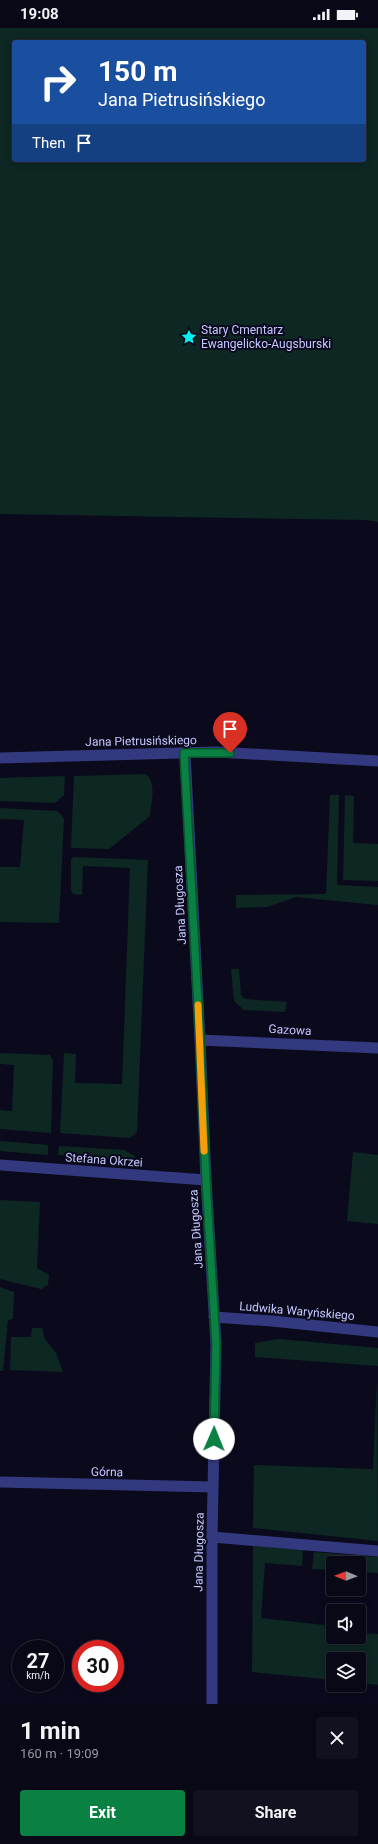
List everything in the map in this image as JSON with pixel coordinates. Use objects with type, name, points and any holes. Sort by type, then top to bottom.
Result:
[{"type":"street","name":"Jana Pietrusińskiego","points":[[0,758],[216,752],[378,761]]},
{"type":"street","name":"Jana Długosza","points":[[184,753],[216,1344],[212,1537],[212,1704]]},
{"type":"street","name":"Gazowa","points":[[200,1040],[378,1048]]},
{"type":"street","name":"Stefana Okrzei","points":[[0,1165],[206,1180]]},
{"type":"street","name":"Ludwika Waryńskiego","points":[[214,1318],[272,1321],[378,1332]]},
{"type":"street","name":"Górna","points":[[0,1482],[213,1487]]},
{"type":"street","points":[[212,1537],[378,1551]]},
{"type":"green space","name":"Stary Cmentarz Ewangelicko-Augsburski","points":[[0,28],[378,28],[378,522],[366,520],[0,514]]},
{"type":"green space","points":[[146,774],[152,788],[150,816],[109,849],[71,848],[74,776]]},
{"type":"green space","points":[[65,776],[64,795],[55,803],[0,801],[0,778]]},
{"type":"green space","points":[[330,795],[339,795],[337,885],[378,887],[378,905],[296,897],[267,907],[236,908],[236,895],[326,894]]},
{"type":"green space","points":[[345,795],[354,796],[353,843],[378,844],[378,881],[343,880]]},
{"type":"green space","points":[[0,808],[57,811],[64,818],[59,923],[0,922],[0,867],[20,867],[24,820],[0,819]]},
{"type":"green space","points":[[74,857],[148,860],[137,1132],[130,1138],[60,1133],[64,1053],[76,1054],[75,1083],[122,1084],[130,868],[83,866],[82,895],[73,894],[71,890],[71,859]]},
{"type":"green space","points":[[231,969],[239,969],[241,995],[245,999],[287,1002],[285,1012],[244,1010],[234,1001]]},
{"type":"green space","points":[[0,1053],[50,1055],[53,1060],[51,1133],[0,1129],[0,1110],[12,1111],[14,1065],[0,1064]]},
{"type":"green space","points":[[0,1141],[48,1145],[48,1155],[0,1151]]},
{"type":"green space","points":[[59,1146],[124,1150],[135,1156],[135,1161],[58,1155]]},
{"type":"green space","points":[[353,1152],[378,1155],[378,1224],[347,1221]]},
{"type":"green space","points":[[0,1200],[40,1202],[37,1268],[49,1275],[48,1285],[41,1289],[0,1279]]},
{"type":"green space","points":[[0,1287],[14,1292],[13,1319],[8,1320],[3,1371],[0,1371]]},
{"type":"green space","points":[[32,1328],[42,1328],[45,1339],[56,1353],[63,1372],[10,1370],[11,1337],[31,1337]]},
{"type":"green space","points":[[279,1339],[378,1348],[378,1366],[255,1357],[255,1343]]},
{"type":"green space","points":[[377,1378],[378,1541],[253,1528],[254,1465],[373,1469]]},
{"type":"green space","points":[[253,1546],[303,1550],[302,1566],[265,1563],[261,1618],[326,1625],[326,1644],[366,1644],[366,1633],[378,1634],[378,1685],[366,1684],[366,1652],[326,1652],[326,1679],[252,1672]]},
{"type":"green space","points":[[314,1552],[365,1556],[326,1556],[326,1570],[312,1569]]},
{"type":"green space","points":[[366,1556],[378,1557],[378,1573],[366,1572]]},
{"type":"slow traffic","points":[[198,1005],[204,1151]]},
{"type":"place","name":"Stary Cmentarz Ewangelicko-Augsburski","points":[[189,337]]},
{"type":"route","points":[[214,1439],[216,1344],[184,753],[230,753]]}]
